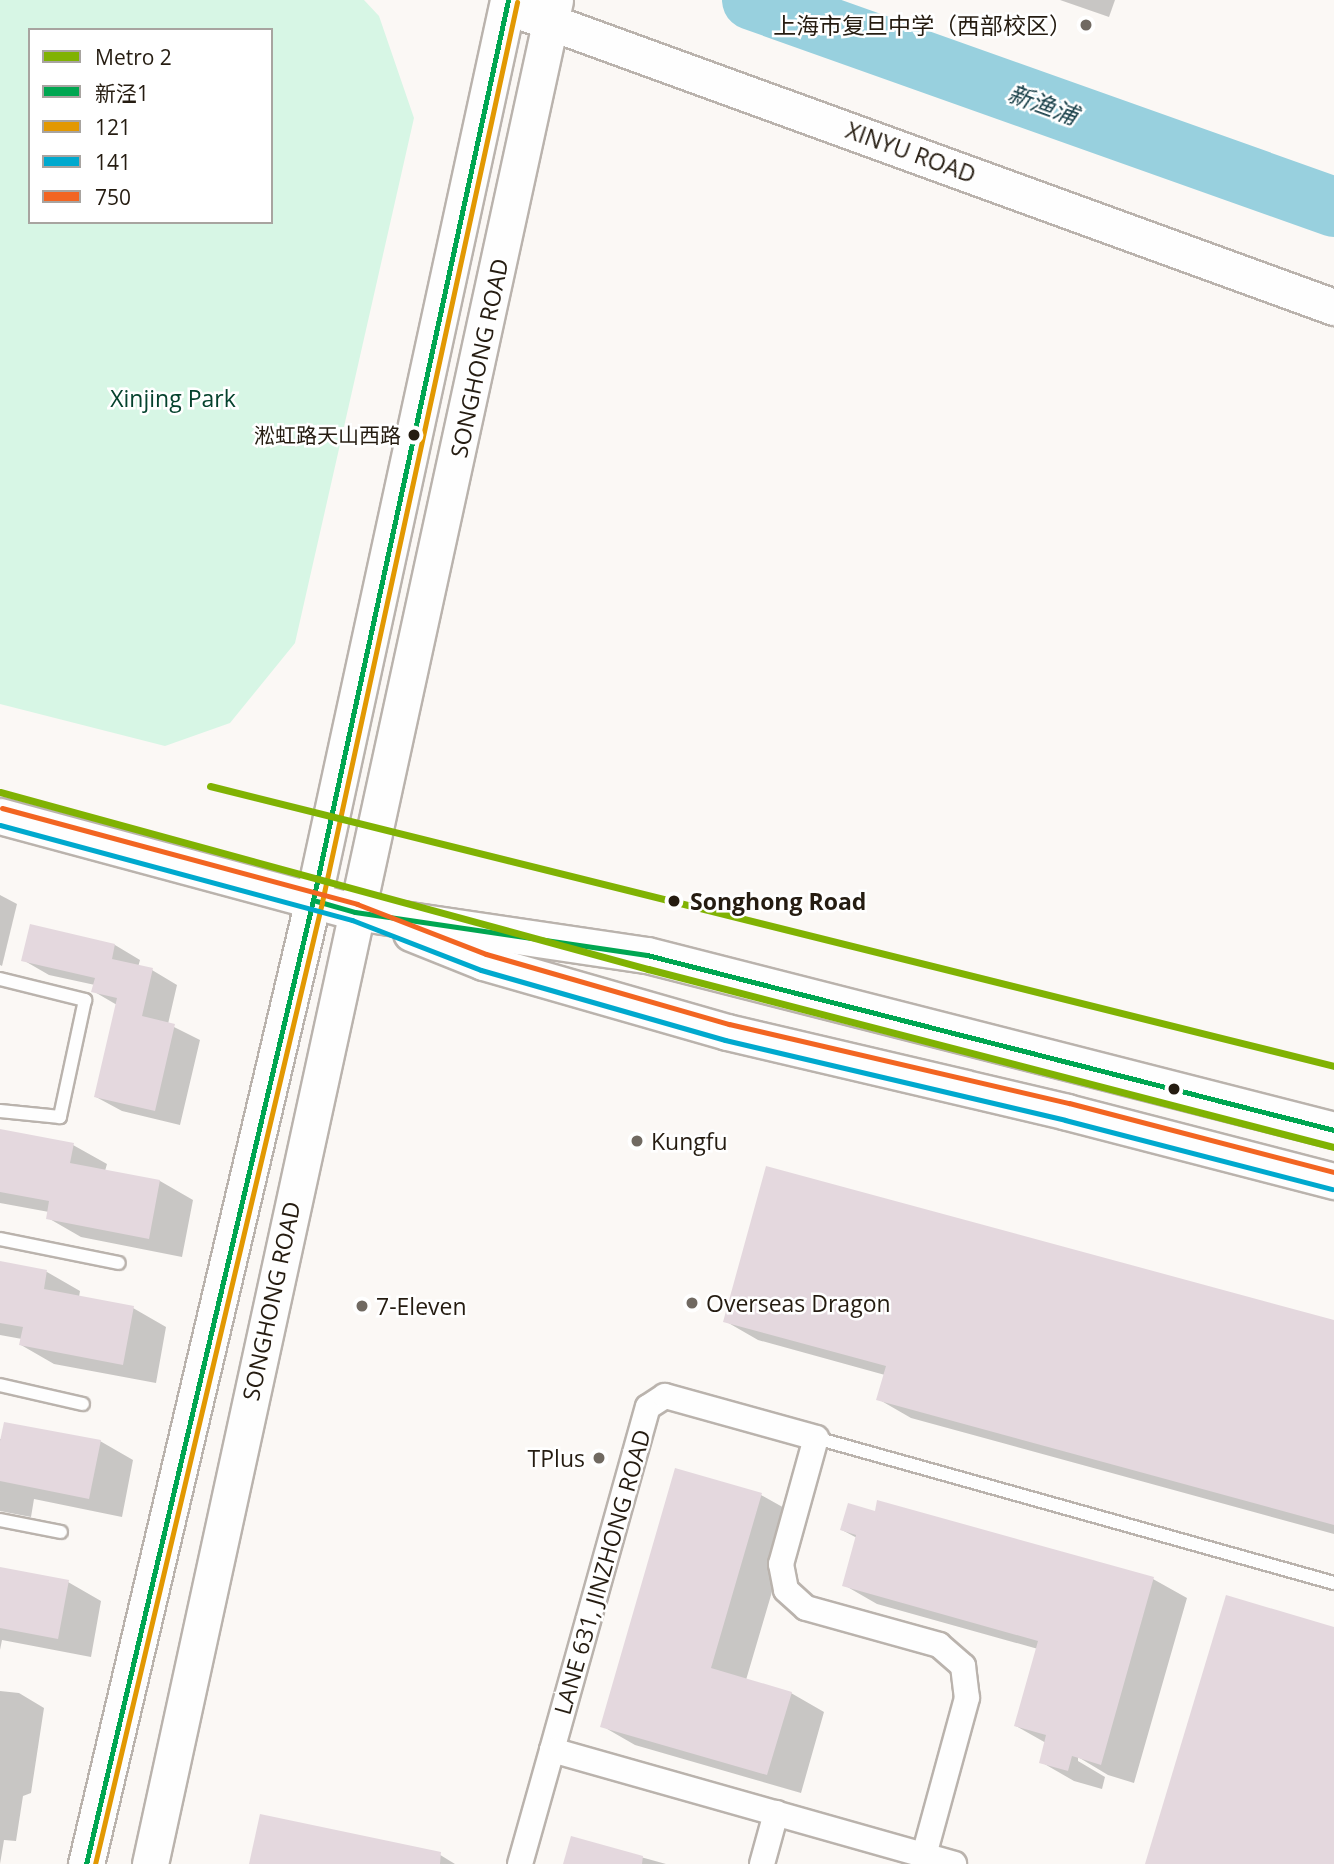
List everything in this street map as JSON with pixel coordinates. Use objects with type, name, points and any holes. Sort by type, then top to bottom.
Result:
[{"type":"main road","name":"XINYU ROAD","points":[[501,2],[553,11],[1334,307]]},
{"type":"main road","name":"SONGHONG ROAD","points":[[86,1864],[313,900],[501,2]]},
{"type":"main road","name":"SONGHONG ROAD","points":[[150,1864],[553,11]]},
{"type":"main road","points":[[0,816],[355,912],[483,962],[727,1032],[1067,1112],[1334,1181]]},
{"type":"main road","points":[[355,912],[647,955],[1334,1130]]},
{"type":"street","name":"LANE 631, JINZHONG ROAD","points":[[520,1864],[648,1407],[665,1396],[816,1438]]},
{"type":"street","points":[[816,1438],[781,1564],[786,1590],[806,1608],[939,1645],[963,1666],[967,1698],[924,1855]]},
{"type":"street","points":[[552,1750],[954,1864]]},
{"type":"street","points":[[762,1864],[776,1813]]},
{"type":"lane","points":[[0,979],[85,1000],[60,1117],[0,1111]]},
{"type":"lane","points":[[0,1239],[119,1263]]},
{"type":"lane","points":[[0,1385],[83,1404]]},
{"type":"lane","points":[[816,1438],[1334,1583]]},
{"type":"lane","points":[[0,1520],[61,1532]]},
{"type":"green space","name":"Xinjing Park","points":[[0,0],[364,0],[379,16],[414,118],[295,643],[230,723],[165,746],[0,704]]},
{"type":"building","points":[[30,924],[115,944],[112,959],[153,968],[142,1016],[175,1024],[155,1111],[94,1097],[117,998],[91,992],[95,978],[21,961]]},
{"type":"building","points":[[0,1129],[74,1143],[70,1163],[160,1180],[149,1239],[46,1219],[49,1201],[0,1192]]},
{"type":"building","points":[[766,1166],[1334,1320],[1334,1525],[876,1400],[886,1366],[723,1322]]},
{"type":"building","points":[[0,1261],[47,1270],[44,1289],[134,1306],[123,1365],[19,1345],[23,1327],[0,1323]]},
{"type":"building","points":[[4,1422],[101,1440],[89,1499],[0,1481],[0,1441]]},
{"type":"building","points":[[675,1468],[762,1493],[711,1668],[792,1692],[767,1775],[600,1727]]},
{"type":"building","points":[[877,1500],[1154,1577],[1101,1765],[1072,1756],[1068,1771],[1039,1763],[1046,1735],[1014,1726],[1038,1641],[842,1586],[856,1535],[840,1530],[848,1503],[875,1511]]},
{"type":"building","points":[[0,1567],[69,1580],[58,1639],[0,1628]]},
{"type":"building","points":[[1226,1595],[1334,1627],[1334,1864],[1145,1864]]},
{"type":"building","points":[[260,1814],[441,1852],[440,1864],[249,1864]]},
{"type":"building","points":[[571,1836],[643,1856],[642,1864],[563,1864]]},
{"type":"waterway","name":"新渔浦","points":[[752,0],[1334,207]]},
{"type":"metro line","name":"2","points":[[210,786],[1334,1066]]},
{"type":"metro line","name":"2","points":[[0,792],[648,969],[1334,1147]]},
{"type":"transit line","name":"新泾1","points":[[86,1864],[313,900],[508,0]]},
{"type":"transit line","name":"121","points":[[95,1864],[322,902],[517,2]]},
{"type":"transit line","name":"750","points":[[2,808],[357,904],[486,954],[729,1024],[1069,1103],[1334,1172]]},
{"type":"transit line","name":"141","points":[[0,825],[352,920],[481,970],[725,1040],[1065,1120],[1332,1189]]},
{"type":"transit line","name":"新泾1","points":[[313,900],[355,912],[647,955],[1334,1130]]},
{"type":"place","name":"上海市复旦中学（西部校区）","points":[[1086,25]]},
{"type":"place","name":"淞虹路天山西路","points":[[414,435]]},
{"type":"place","name":"Songhong Road","points":[[674,901]]},
{"type":"place","name":"Kungfu","points":[[637,1141]]},
{"type":"place","name":"Overseas Dragon","points":[[692,1303]]},
{"type":"place","name":"7-Eleven","points":[[362,1306]]},
{"type":"place","name":"TPlus","points":[[599,1458]]}]
